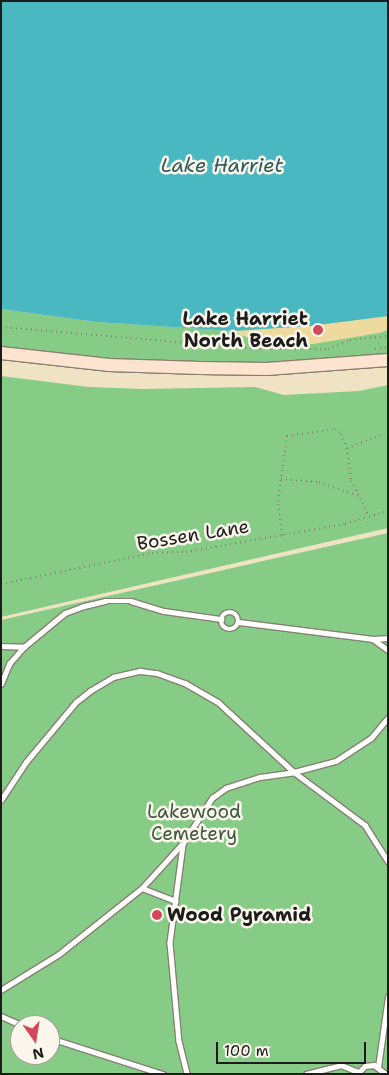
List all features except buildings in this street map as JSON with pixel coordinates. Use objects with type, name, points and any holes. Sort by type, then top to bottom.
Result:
[{"type":"street","points":[[1,353],[89,364],[175,368],[267,369],[388,360]]},
{"type":"lane","points":[[1,684],[9,664],[24,647],[65,613],[105,601],[132,601],[164,611],[221,619],[230,612],[235,614],[239,622]]},
{"type":"lane","points":[[221,619],[222,625],[228,630],[234,629],[239,622]]},
{"type":"lane","points":[[239,622],[373,639],[388,638]]},
{"type":"lane","points":[[373,639],[388,650]]},
{"type":"lane","points":[[1,646],[24,647]]},
{"type":"lane","points":[[1,800],[26,762],[76,702],[113,677],[140,671],[185,683],[219,702],[294,772],[364,825],[388,861]]},
{"type":"lane","points":[[1,990],[67,948],[142,888],[183,844],[206,806],[226,788],[260,777],[294,772],[336,761],[360,748],[388,718]]},
{"type":"lane","points":[[183,844],[170,943],[179,1041],[187,1074]]},
{"type":"lane","points":[[142,888],[176,901]]},
{"type":"lane","points":[[378,1066],[388,997]]},
{"type":"lane","points":[[60,1041],[163,1074]]},
{"type":"lane","points":[[306,1074],[341,1065],[358,1073],[369,1065],[378,1066],[386,1074]]},
{"type":"path","points":[[1,327],[260,349],[328,349],[350,340],[388,336]]},
{"type":"path","points":[[369,349],[388,347]]},
{"type":"path","points":[[323,354],[332,354]]},
{"type":"path","points":[[282,534],[278,501],[287,436],[335,429],[341,434],[347,448],[351,481],[368,515]]},
{"type":"path","points":[[347,448],[384,434]]},
{"type":"path","points":[[281,479],[319,482],[358,496]]},
{"type":"path","name":"Bossen Lane","points":[[1,584],[152,553],[186,552],[345,524],[368,515],[388,511]]},
{"type":"green space","points":[[1,309],[96,322],[232,331],[388,316],[388,360],[267,369],[1,353]]},
{"type":"green space","points":[[1,376],[89,387],[142,389],[255,387],[284,395],[359,391],[388,385],[388,528],[1,617]]},
{"type":"green space","name":"Lakewood Cemetery","points":[[388,533],[388,1074],[1,1074],[1,620]]},
{"type":"sand","name":"Lake Harriet North Beach","points":[[388,316],[388,330],[313,344],[261,343],[232,331],[309,326]]},
{"type":"water","name":"Lake Harriet","points":[[1,1],[388,1],[388,316],[309,326],[232,331],[96,322],[1,309]]},
{"type":"place","name":"Lake Harriet North Beach","points":[[318,330]]},
{"type":"place","name":"Wood Pyramid","points":[[157,915]]}]
